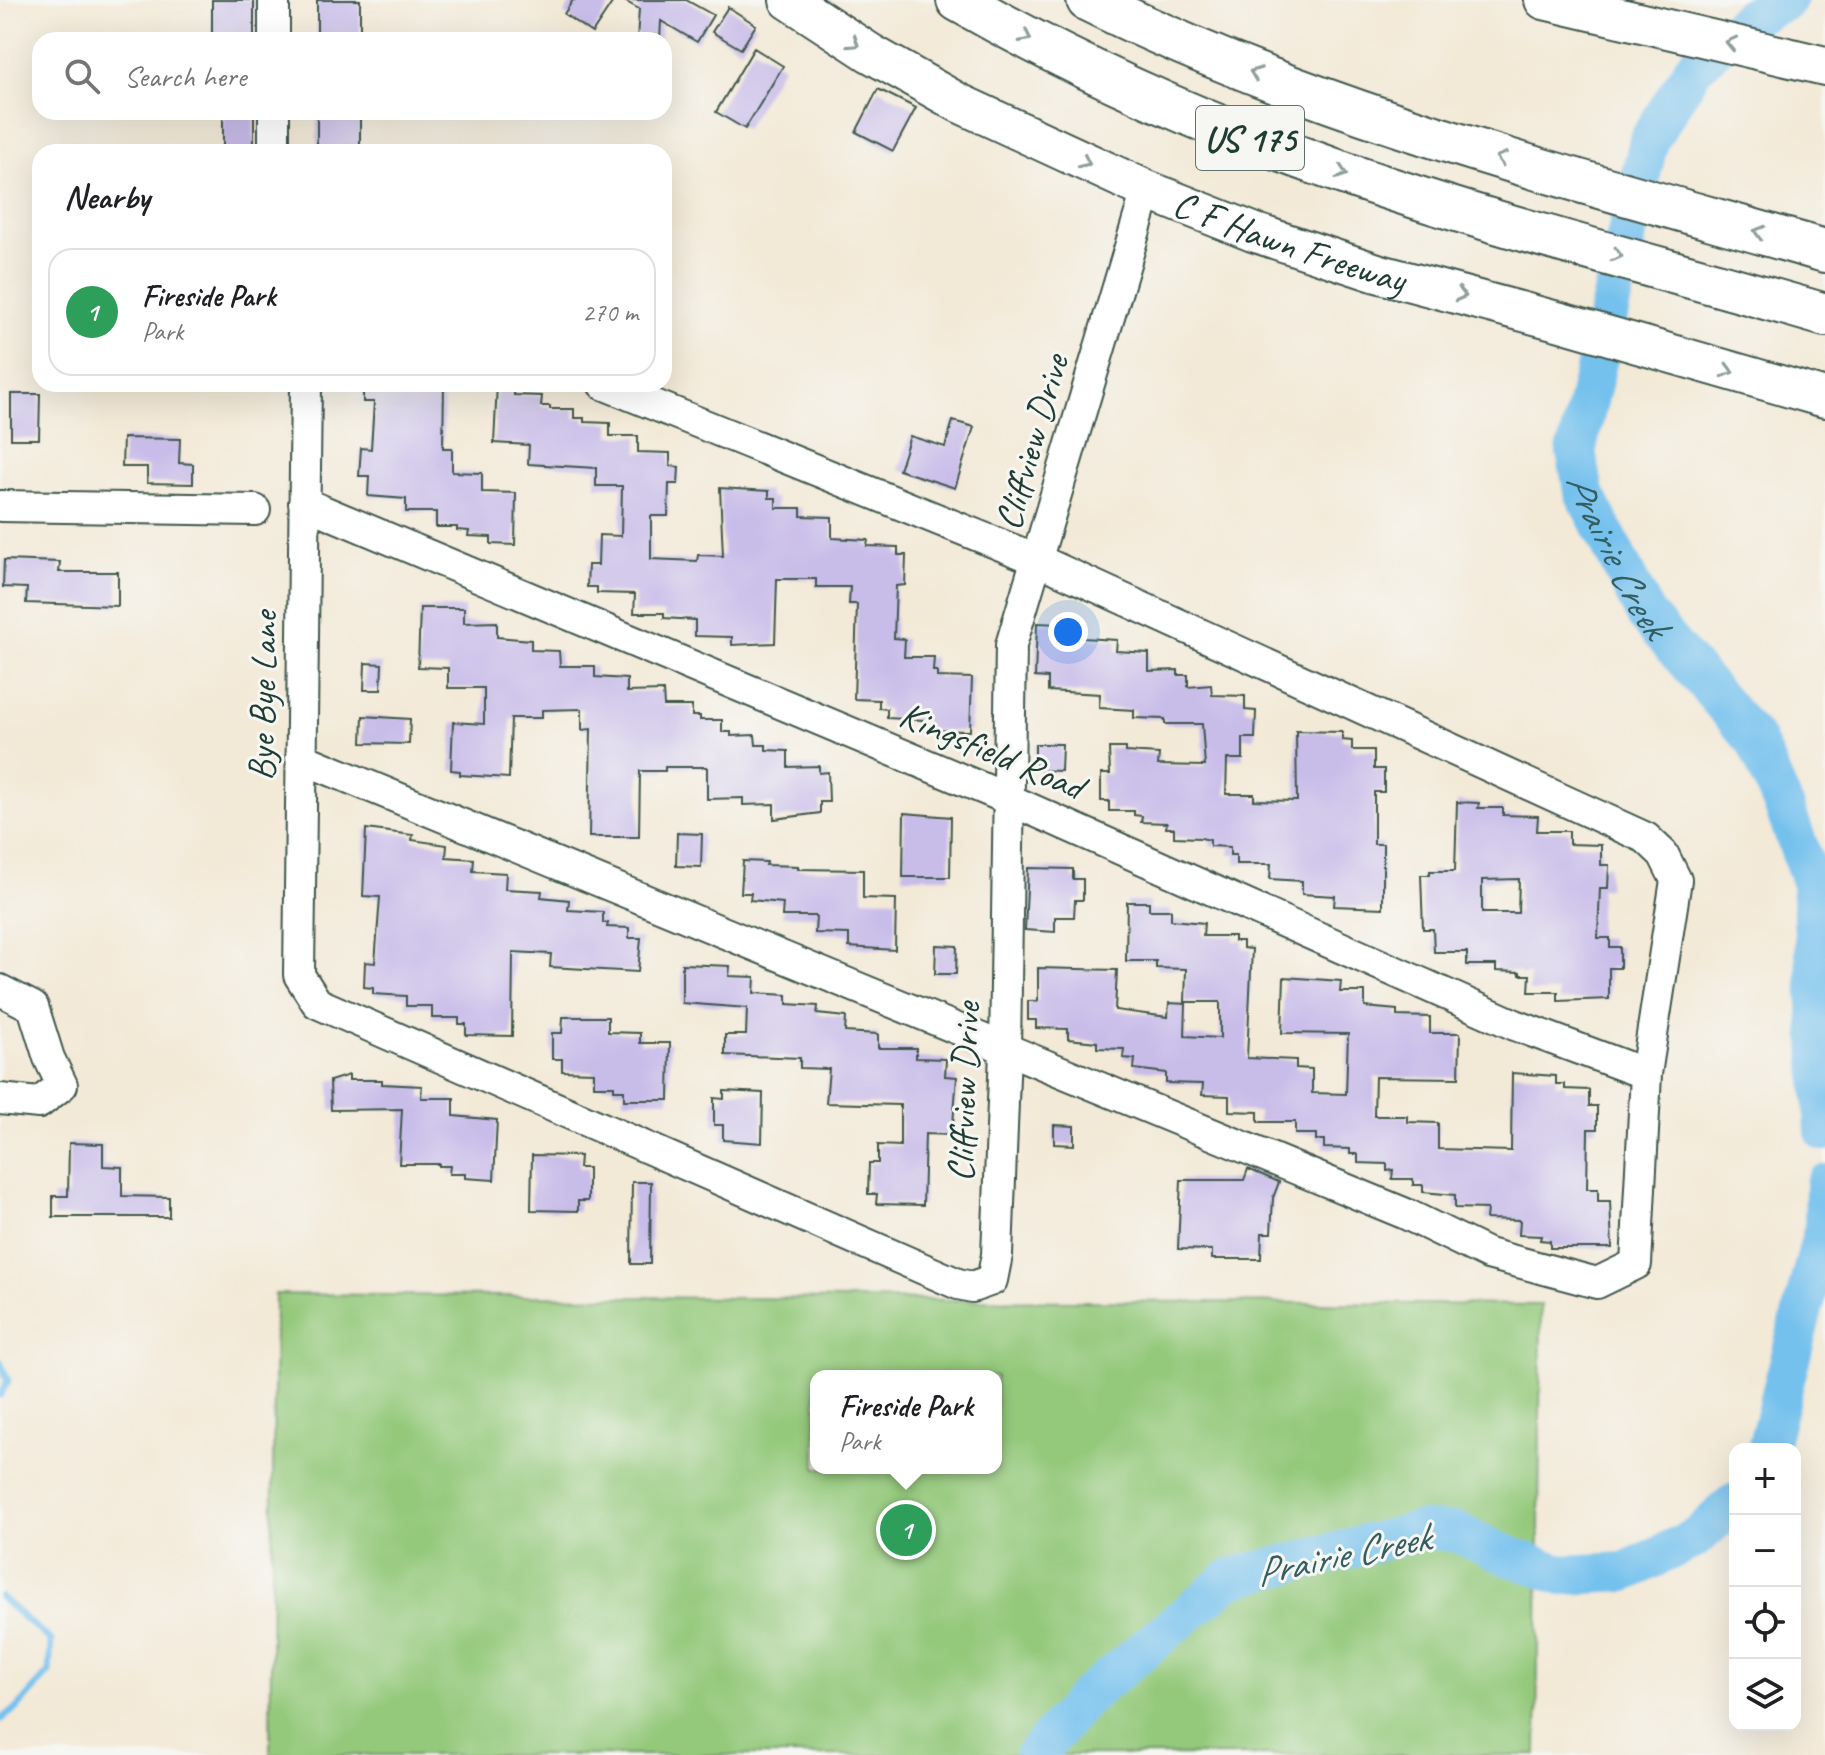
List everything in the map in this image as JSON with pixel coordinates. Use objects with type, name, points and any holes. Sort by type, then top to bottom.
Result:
[{"type":"highway","name":"US 175","points":[[958,0],[1102,76],[1213,124],[1332,170],[1825,315]]},
{"type":"highway","name":"US 175","points":[[1088,0],[1207,54],[1344,108],[1575,180],[1825,251]]},
{"type":"highway","points":[[1149,0],[1207,54]]},
{"type":"main road","name":"C F Hawn Freeway","points":[[789,0],[870,53],[959,103],[1147,190],[1253,232],[1377,273],[1825,398]]},
{"type":"main road","points":[[1544,0],[1809,62]]},
{"type":"street","points":[[274,0],[274,32]]},
{"type":"street","points":[[274,120],[274,144]]},
{"type":"street","name":"Cliffview Drive","points":[[317,1003],[958,1284],[972,1287],[992,1280],[996,1268],[1005,1051],[1011,645],[1147,190]]},
{"type":"street","name":"Bye Bye Lane","points":[[306,392],[299,975],[317,1003]]},
{"type":"street","points":[[301,758],[1406,1214],[1488,1254],[1597,1283],[1636,1264],[1646,1074],[1676,880],[1663,854],[1646,838],[1038,560],[623,392]]},
{"type":"street","name":"Kingsfield Road","points":[[304,503],[1008,799],[1515,1025],[1646,1074]]},
{"type":"street","points":[[0,506],[255,510]]},
{"type":"street","points":[[0,990],[33,1007],[49,1058],[62,1085],[39,1103],[0,1099]]},
{"type":"green space","points":[[275,1294],[1541,1305],[1537,1755],[270,1755]]},
{"type":"building","points":[[212,0],[254,0],[254,32],[212,32]]},
{"type":"building","points":[[317,0],[360,0],[360,32],[317,32]]},
{"type":"building","points":[[573,0],[614,0],[593,32],[564,14]]},
{"type":"building","points":[[623,0],[686,0],[713,15],[697,42],[661,21],[660,32],[638,32],[639,9]]},
{"type":"building","points":[[728,7],[756,25],[741,49],[712,32]]},
{"type":"building","points":[[754,48],[783,66],[745,129],[716,112]]},
{"type":"building","points":[[878,89],[916,108],[893,151],[856,132]]},
{"type":"building","points":[[223,120],[254,120],[254,144],[223,144]]},
{"type":"building","points":[[317,120],[360,120],[360,144],[317,144]]},
{"type":"building","points":[[363,392],[444,392],[443,448],[452,448],[452,472],[482,473],[482,492],[516,493],[515,545],[491,544],[491,537],[468,536],[469,531],[457,530],[457,527],[436,527],[436,512],[406,512],[406,499],[368,496],[369,476],[359,476],[361,448],[371,449],[374,402],[363,402]]},
{"type":"building","points":[[497,392],[514,392],[514,395],[542,396],[541,406],[550,406],[550,409],[574,409],[574,418],[584,418],[584,422],[610,423],[610,436],[638,436],[638,452],[670,453],[670,466],[679,467],[678,484],[669,484],[668,516],[651,516],[651,559],[697,561],[698,555],[723,556],[720,488],[769,491],[769,498],[776,498],[776,508],[801,508],[801,516],[832,517],[832,538],[868,540],[867,546],[898,547],[898,555],[906,555],[905,585],[896,586],[894,638],[905,639],[904,657],[934,657],[933,671],[937,671],[937,677],[972,678],[970,731],[922,730],[923,720],[887,718],[887,709],[879,708],[879,700],[854,699],[857,604],[849,604],[850,587],[816,587],[816,579],[777,579],[775,643],[732,645],[732,637],[695,636],[695,620],[664,618],[664,613],[634,613],[635,594],[597,593],[597,587],[587,587],[588,565],[598,565],[599,535],[621,536],[622,486],[596,486],[596,468],[528,464],[529,445],[494,443]]},
{"type":"building","points":[[11,394],[40,394],[39,439],[11,439]]},
{"type":"building","points":[[953,421],[974,427],[955,488],[899,470],[910,436],[945,447]]},
{"type":"building","points":[[123,438],[180,439],[179,463],[193,464],[193,484],[147,483],[147,467],[122,467]]},
{"type":"building","points":[[4,560],[60,562],[59,572],[118,572],[118,606],[26,603],[27,588],[3,587]]},
{"type":"building","points":[[420,608],[464,608],[464,623],[497,622],[497,637],[531,640],[531,650],[559,651],[560,666],[595,666],[595,677],[627,679],[627,692],[663,691],[664,706],[692,706],[692,716],[700,716],[700,720],[722,720],[722,732],[731,732],[731,736],[755,735],[756,745],[766,745],[766,750],[788,751],[788,767],[819,766],[819,773],[828,772],[829,802],[820,802],[820,813],[774,819],[774,804],[743,805],[743,798],[707,799],[707,767],[665,767],[665,771],[640,771],[639,837],[589,837],[591,729],[582,730],[582,709],[542,710],[542,718],[511,718],[509,778],[460,775],[460,771],[451,770],[453,722],[484,724],[484,688],[448,688],[448,668],[418,667]]},
{"type":"building","points":[[1037,623],[1084,625],[1083,638],[1117,640],[1116,651],[1149,653],[1149,671],[1178,670],[1178,675],[1188,675],[1188,687],[1211,685],[1212,695],[1245,696],[1245,710],[1256,711],[1255,738],[1243,738],[1243,759],[1227,759],[1226,794],[1254,794],[1254,800],[1297,801],[1296,731],[1342,732],[1342,740],[1352,741],[1352,750],[1374,750],[1374,769],[1384,769],[1384,792],[1374,792],[1374,844],[1383,844],[1383,908],[1334,906],[1335,896],[1302,894],[1302,881],[1270,879],[1271,864],[1236,864],[1236,855],[1230,855],[1230,847],[1210,846],[1210,840],[1201,838],[1174,837],[1174,828],[1166,828],[1167,823],[1141,822],[1142,816],[1134,815],[1134,811],[1109,811],[1109,801],[1101,801],[1101,774],[1110,774],[1109,748],[1159,754],[1158,765],[1205,766],[1202,724],[1165,724],[1165,719],[1134,718],[1134,710],[1099,708],[1100,694],[1048,691],[1048,678],[1035,677]]},
{"type":"building","points":[[365,663],[382,664],[381,690],[364,690]]},
{"type":"building","points":[[363,716],[410,719],[409,744],[362,743]]},
{"type":"building","points":[[1035,744],[1062,744],[1061,771],[1035,770]]},
{"type":"building","points":[[1457,802],[1479,803],[1478,808],[1503,808],[1503,815],[1538,816],[1537,831],[1569,831],[1569,844],[1601,845],[1601,865],[1609,865],[1608,888],[1600,888],[1598,938],[1610,938],[1610,947],[1620,947],[1620,968],[1609,968],[1609,999],[1558,1001],[1558,992],[1529,992],[1530,975],[1496,971],[1496,965],[1467,965],[1467,952],[1434,952],[1433,929],[1423,929],[1421,875],[1430,875],[1430,871],[1455,871]],"holes":[[[1519,879],[1518,913],[1482,913],[1482,880]]]},
{"type":"building","points":[[904,813],[951,817],[950,877],[903,877]]},
{"type":"building","points":[[366,829],[413,835],[412,840],[447,845],[446,857],[474,859],[473,871],[506,873],[505,889],[542,891],[541,897],[569,900],[568,910],[603,912],[603,923],[608,923],[607,927],[629,928],[629,938],[641,938],[638,972],[550,967],[551,954],[513,952],[512,1036],[466,1035],[466,1024],[459,1024],[459,1018],[432,1018],[432,1006],[406,1006],[406,996],[373,994],[373,988],[364,987],[365,962],[375,963],[380,897],[363,896]]},
{"type":"building","points":[[677,833],[702,834],[701,867],[676,866]]},
{"type":"building","points":[[743,861],[798,866],[798,869],[863,870],[863,898],[896,899],[895,950],[849,947],[849,934],[815,933],[816,916],[782,916],[783,903],[750,900],[751,893],[741,893]]},
{"type":"building","points":[[1028,868],[1073,869],[1073,879],[1083,879],[1083,900],[1075,900],[1074,917],[1055,917],[1055,932],[1025,930]]},
{"type":"building","points":[[1127,902],[1149,902],[1149,910],[1171,910],[1171,920],[1204,923],[1203,936],[1234,936],[1234,941],[1243,941],[1243,948],[1252,949],[1247,1058],[1296,1060],[1296,1068],[1312,1069],[1312,1093],[1346,1094],[1348,1034],[1282,1033],[1284,977],[1341,981],[1340,992],[1365,992],[1365,1007],[1397,1010],[1397,1016],[1430,1017],[1430,1033],[1460,1033],[1459,1078],[1375,1077],[1374,1116],[1407,1116],[1407,1122],[1438,1123],[1438,1149],[1511,1151],[1512,1073],[1556,1076],[1556,1084],[1565,1084],[1565,1089],[1589,1090],[1589,1106],[1597,1106],[1597,1129],[1588,1129],[1587,1189],[1598,1189],[1598,1201],[1610,1201],[1612,1248],[1550,1248],[1550,1241],[1540,1240],[1541,1236],[1519,1235],[1520,1220],[1486,1219],[1487,1209],[1455,1208],[1455,1195],[1423,1192],[1423,1185],[1413,1185],[1413,1179],[1392,1179],[1393,1170],[1387,1171],[1387,1164],[1358,1163],[1358,1154],[1350,1154],[1350,1149],[1324,1148],[1324,1140],[1316,1140],[1316,1134],[1295,1134],[1295,1122],[1258,1122],[1258,1112],[1229,1111],[1229,1096],[1202,1095],[1203,1084],[1166,1083],[1166,1073],[1134,1069],[1135,1059],[1123,1058],[1124,1049],[1097,1048],[1097,1042],[1068,1039],[1068,1029],[1036,1028],[1036,1020],[1028,1020],[1028,1001],[1038,1001],[1038,968],[1117,970],[1115,1010],[1168,1017],[1169,1003],[1186,1004],[1185,1036],[1220,1038],[1220,1002],[1185,1002],[1186,969],[1156,968],[1156,961],[1126,961]]},
{"type":"building","points":[[936,945],[957,946],[956,974],[935,974]]},
{"type":"building","points":[[682,964],[730,966],[729,976],[755,977],[754,993],[787,995],[787,1004],[818,1006],[817,1014],[846,1017],[845,1032],[878,1034],[878,1048],[916,1048],[916,1058],[946,1059],[945,1076],[957,1077],[952,1135],[925,1134],[923,1205],[876,1204],[877,1194],[868,1194],[869,1163],[878,1163],[878,1145],[900,1146],[900,1105],[826,1103],[829,1069],[800,1068],[800,1058],[725,1055],[725,1035],[746,1035],[747,1008],[682,1003]]},
{"type":"building","points":[[563,1017],[608,1017],[608,1032],[640,1033],[640,1043],[670,1043],[669,1100],[624,1100],[624,1090],[614,1090],[614,1086],[594,1086],[594,1072],[562,1071],[562,1059],[552,1059],[552,1033],[562,1033]]},
{"type":"building","points":[[349,1075],[349,1080],[382,1080],[382,1084],[422,1086],[421,1098],[454,1098],[454,1116],[497,1120],[494,1180],[449,1174],[450,1166],[439,1164],[399,1164],[402,1109],[331,1110],[330,1081]]},
{"type":"building","points":[[724,1091],[763,1093],[762,1143],[723,1140],[723,1125],[714,1125],[714,1098],[724,1099]]},
{"type":"building","points":[[1054,1125],[1074,1126],[1074,1145],[1054,1144]]},
{"type":"building","points":[[69,1143],[103,1144],[103,1166],[122,1167],[122,1196],[169,1197],[169,1217],[53,1217],[53,1196],[68,1196]]},
{"type":"building","points":[[532,1155],[580,1156],[579,1168],[588,1168],[588,1201],[578,1201],[578,1211],[531,1210]]},
{"type":"building","points":[[1248,1169],[1279,1182],[1273,1198],[1271,1233],[1262,1233],[1261,1259],[1212,1259],[1212,1250],[1178,1249],[1181,1180],[1244,1180]]},
{"type":"building","points":[[632,1182],[651,1182],[650,1264],[631,1264]]},
{"type":"waterway","name":"Prairie Creek","points":[[1787,0],[1750,17],[1694,67],[1649,140],[1576,452],[1584,492],[1646,615],[1756,742],[1785,809],[1811,881],[1825,1131]]},
{"type":"waterway","name":"Prairie Creek","points":[[1769,1443],[1824,1227],[1825,1184]]},
{"type":"waterway","points":[[0,1362],[8,1381],[0,1395]]},
{"type":"waterway","name":"Prairie Creek","points":[[1035,1755],[1087,1696],[1231,1578],[1420,1531],[1456,1532],[1511,1557],[1563,1575],[1625,1572],[1697,1537],[1729,1508]]},
{"type":"waterway","points":[[0,1597],[51,1641],[49,1672],[17,1708],[0,1720]]},
{"type":"place","name":"Fireside Park","points":[[906,1530]]}]
